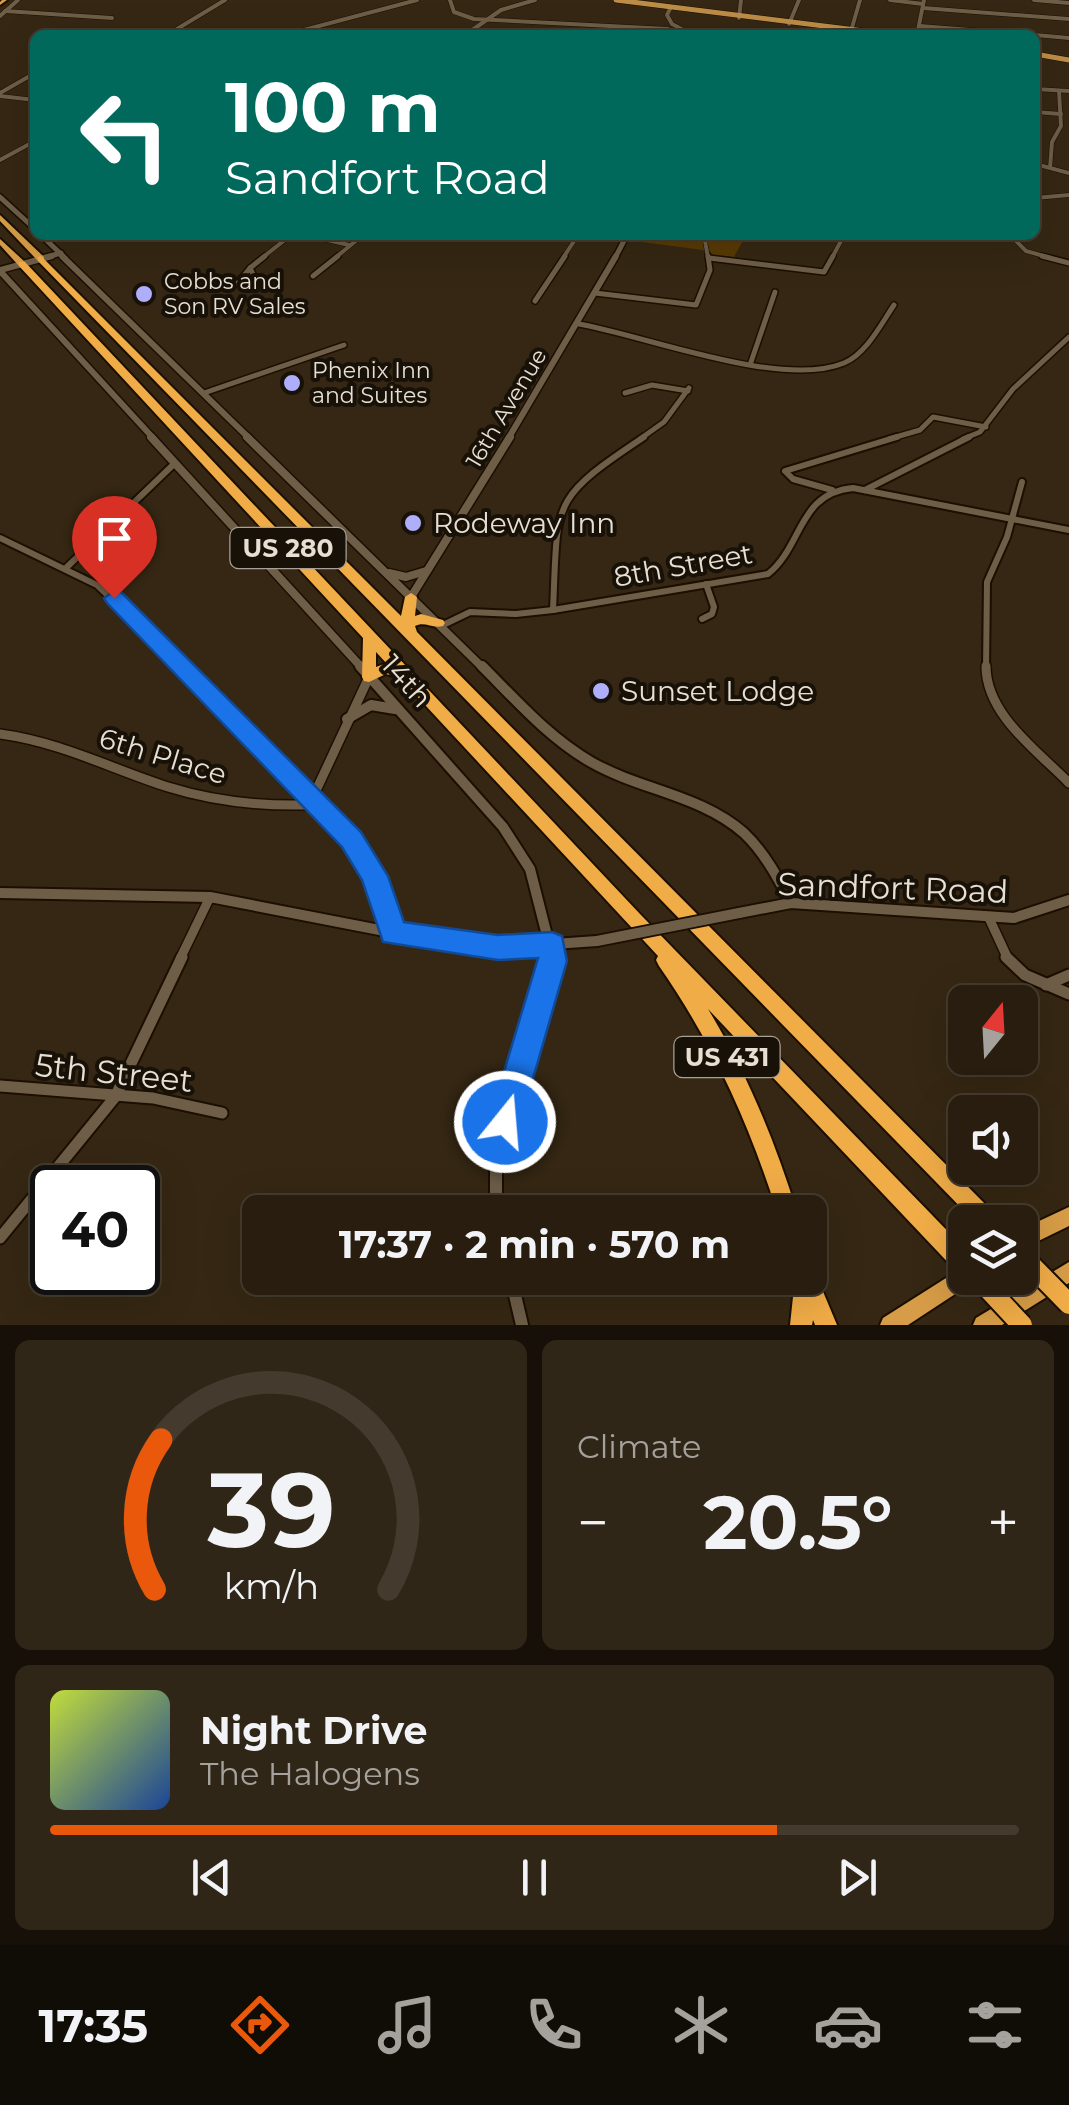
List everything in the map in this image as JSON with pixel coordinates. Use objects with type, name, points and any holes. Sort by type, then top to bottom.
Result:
[{"type":"highway","name":"US 280","points":[[0,217],[972,1205]]},
{"type":"highway","name":"US 280","points":[[0,241],[634,919],[948,1246]]},
{"type":"highway","points":[[376,601],[395,607],[412,597]]},
{"type":"highway","points":[[409,630],[412,597]]},
{"type":"highway","points":[[409,630],[420,618],[440,624]]},
{"type":"highway","points":[[370,636],[369,677],[384,669],[405,674]]},
{"type":"highway","name":"US 431","points":[[634,919],[691,994],[719,1042],[781,1195]]},
{"type":"highway","points":[[1038,1231],[1069,1216]]},
{"type":"highway","points":[[1038,1272],[1069,1304]]},
{"type":"highway","points":[[983,1325],[1069,1272]]},
{"type":"highway","points":[[890,1325],[948,1287]]},
{"type":"highway","points":[[801,1325],[805,1295]]},
{"type":"highway","points":[[814,1295],[826,1325]]},
{"type":"highway","points":[[994,1295],[1022,1325]]},
{"type":"main road","points":[[606,0],[851,30]]},
{"type":"main road","points":[[616,0],[669,8]]},
{"type":"main road","points":[[1040,54],[1069,58]]},
{"type":"main road","points":[[1040,54],[1069,58]]},
{"type":"street","points":[[2,14],[18,0]]},
{"type":"street","points":[[177,29],[226,0]]},
{"type":"street","points":[[305,30],[417,0]]},
{"type":"street","points":[[450,0],[454,12],[532,27],[677,30]]},
{"type":"street","points":[[472,30],[509,6],[535,0]]},
{"type":"street","points":[[740,17],[742,0]]},
{"type":"street","points":[[789,23],[799,0]]},
{"type":"street","points":[[851,30],[860,0]]},
{"type":"street","points":[[890,0],[1069,19]]},
{"type":"street","points":[[1009,0],[1012,15]]},
{"type":"street","points":[[1034,0],[1069,3]]},
{"type":"street","points":[[919,30],[923,4]]},
{"type":"street","points":[[669,8],[671,28]]},
{"type":"street","points":[[2,14],[112,18]]},
{"type":"street","points":[[920,26],[971,30]]},
{"type":"street","points":[[666,30],[671,28]]},
{"type":"street","points":[[1040,36],[1069,38]]},
{"type":"street","points":[[0,95],[30,76]]},
{"type":"street","points":[[1040,89],[1069,91]]},
{"type":"street","points":[[1050,168],[1050,148],[1060,130],[1058,91]]},
{"type":"street","points":[[0,95],[30,98]]},
{"type":"street","points":[[1040,112],[1061,114]]},
{"type":"street","points":[[0,160],[30,144]]},
{"type":"street","points":[[1040,165],[1069,173]]},
{"type":"street","points":[[1040,198],[1069,196]]},
{"type":"street","points":[[0,197],[30,224]]},
{"type":"street","points":[[47,240],[575,754],[710,809],[740,827],[766,854],[790,902]]},
{"type":"street","points":[[250,268],[285,240]]},
{"type":"street","points":[[328,240],[349,245]]},
{"type":"street","points":[[313,276],[356,240]]},
{"type":"street","points":[[535,301],[575,240]]},
{"type":"street","name":"16th Avenue","points":[[412,597],[579,324],[624,240]]},
{"type":"street","points":[[595,293],[696,305],[710,270],[705,240]]},
{"type":"street","points":[[709,258],[824,272],[841,240]]},
{"type":"street","points":[[1015,240],[1026,251],[1069,263]]},
{"type":"street","points":[[0,271],[61,252]]},
{"type":"street","name":"14th","points":[[0,271],[517,844],[538,891],[552,945],[548,979],[498,1154],[497,1195]]},
{"type":"street","points":[[752,362],[775,292]]},
{"type":"street","points":[[579,324],[797,369],[843,364],[857,355],[894,305]]},
{"type":"street","points":[[863,490],[986,427],[1013,388],[1069,338]]},
{"type":"street","points":[[204,393],[344,345]]},
{"type":"street","points":[[553,610],[564,502],[613,457],[682,407],[689,389],[652,385],[625,393]]},
{"type":"street","points":[[986,427],[933,417],[920,430],[785,471],[786,476],[832,490],[863,490],[1069,530]]},
{"type":"street","points":[[67,567],[175,463]]},
{"type":"street","points":[[1022,482],[987,582],[984,664],[988,687],[1006,719],[1069,783]]},
{"type":"street","name":"8th Street","points":[[440,624],[470,612],[516,614],[553,610],[768,574],[779,565],[805,516],[832,490]]},
{"type":"street","points":[[0,538],[67,567],[122,606],[313,797],[364,858],[381,891],[394,933]]},
{"type":"street","points":[[386,571],[406,577],[428,570]]},
{"type":"street","points":[[702,619],[712,614],[714,607],[706,584]]},
{"type":"street","points":[[313,797],[369,677]]},
{"type":"street","points":[[347,719],[371,706],[386,706],[402,713]]},
{"type":"street","name":"6th Place","points":[[0,734],[62,747],[159,784],[213,798],[277,807],[306,804],[313,797]]},
{"type":"street","name":"Sandfort Road","points":[[0,892],[210,898],[394,933],[498,948],[597,941],[790,902],[988,918],[1026,916],[1069,900]]},
{"type":"street","points":[[0,1238],[115,1098],[210,898]]},
{"type":"street","points":[[988,918],[1008,964],[1069,994]]},
{"type":"street","points":[[1046,984],[1069,975]]},
{"type":"street","name":"5th Street","points":[[0,1086],[153,1098],[222,1113]]},
{"type":"street","points":[[515,1295],[522,1325]]},
{"type":"shaded area","points":[[627,240],[743,240],[734,257],[712,256],[710,251]]},
{"type":"place","name":"Cobbs and Son RV Sales","points":[[144,294]]},
{"type":"place","name":"Phenix Inn and Suites","points":[[292,383]]},
{"type":"place","name":"Rodeway Inn","points":[[413,523]]},
{"type":"place","name":"Sunset Lodge","points":[[601,691]]},
{"type":"route","points":[[114,598],[352,840],[375,876],[394,933],[498,948],[552,945],[553,961],[539,1016],[505,1122]]}]
